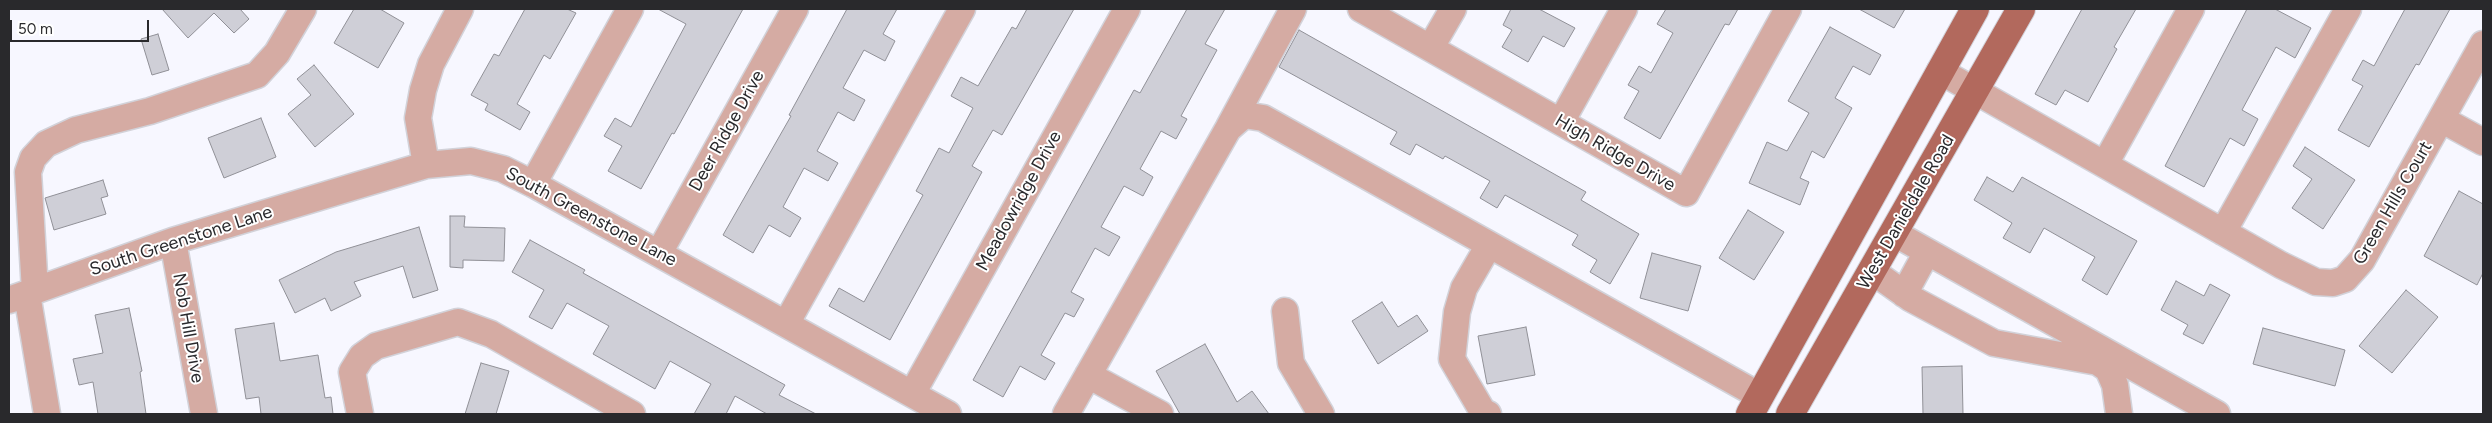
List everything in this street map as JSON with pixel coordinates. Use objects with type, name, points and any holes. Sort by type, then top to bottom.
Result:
[{"type":"main road","name":"West Danieldale Road","points":[[1755,405],[1975,9]]},
{"type":"main road","name":"West Danieldale Road","points":[[1790,414],[1976,92],[2021,9]]},
{"type":"main road","points":[[1840,252],[1872,271]]},
{"type":"street","points":[[46,414],[23,295],[28,172],[33,158],[46,144],[76,130],[150,111],[258,75],[277,53],[303,9]]},
{"type":"street","points":[[426,165],[418,118],[423,90],[431,64],[460,9]]},
{"type":"street","points":[[533,184],[630,9]]},
{"type":"street","name":"Deer Ridge Drive","points":[[659,253],[795,9]]},
{"type":"street","points":[[786,324],[962,9]]},
{"type":"street","name":"Meadowridge Drive","points":[[912,394],[1127,9]]},
{"type":"street","points":[[1066,414],[1228,129],[1293,9]]},
{"type":"street","name":"High Ridge Drive","points":[[1361,9],[1686,193],[1788,9]]},
{"type":"street","points":[[1431,47],[1453,9]]},
{"type":"street","points":[[1561,122],[1624,9]]},
{"type":"street","points":[[2105,164],[2191,9]]},
{"type":"street","points":[[2223,232],[2348,9]]},
{"type":"street","name":"Green Hills Court","points":[[1940,71],[2281,265],[2316,282],[2333,283],[2345,279],[2362,260],[2483,44]]},
{"type":"street","points":[[1228,129],[1244,115],[1263,118],[1489,245],[1755,405]]},
{"type":"street","points":[[2441,119],[2483,142]]},
{"type":"street","name":"South Greenstone Lane","points":[[23,295],[173,241],[426,165],[471,161],[503,169],[533,184],[948,414]]},
{"type":"street","points":[[1894,234],[2101,356],[2217,414]]},
{"type":"street","name":"Nob Hill Drive","points":[[173,241],[204,414]]},
{"type":"street","points":[[1488,414],[1478,404],[1452,359],[1457,312],[1464,288],[1489,245]]},
{"type":"street","points":[[1904,294],[1927,252]]},
{"type":"street","points":[[1872,271],[1904,294],[1994,343],[2101,356]]},
{"type":"street","points":[[1285,311],[1290,363],[1321,414]]},
{"type":"street","points":[[360,414],[352,372],[362,356],[376,346],[458,322],[491,334],[632,414]]},
{"type":"street","points":[[2101,356],[2112,377],[2124,412]]},
{"type":"street","points":[[1088,375],[1160,414]]},
{"type":"building","points":[[162,9],[240,9],[249,19],[234,33],[214,13],[188,38]]},
{"type":"building","points":[[354,9],[380,9],[404,23],[378,68],[334,43]]},
{"type":"building","points":[[525,9],[567,9],[576,13],[550,59],[544,55],[517,104],[530,112],[520,130],[485,110],[488,104],[471,95],[494,54],[499,56]]},
{"type":"building","points":[[658,9],[743,9],[674,134],[672,133],[641,189],[608,171],[622,146],[604,136],[615,118],[631,127],[686,24]]},
{"type":"building","points":[[847,9],[897,9],[883,34],[895,41],[885,61],[864,50],[843,88],[865,100],[854,121],[838,112],[817,151],[838,163],[828,181],[804,168],[783,207],[801,218],[790,237],[769,225],[753,253],[723,235],[791,116],[789,115]]},
{"type":"building","points":[[1027,9],[1074,9],[1002,135],[993,130],[972,166],[982,172],[890,340],[829,306],[839,288],[864,302],[923,195],[916,191],[939,148],[949,153],[973,108],[951,96],[961,77],[978,86],[1012,27],[1016,29]]},
{"type":"building","points":[[1187,9],[1225,9],[1205,44],[1217,50],[1181,116],[1187,119],[1176,139],[1161,131],[1140,169],[1153,177],[1143,196],[1124,186],[1101,227],[1120,237],[1109,256],[1095,248],[1071,292],[1084,299],[1074,317],[1065,313],[1041,355],[1055,363],[1045,380],[1020,366],[1003,397],[973,380],[1134,90],[1140,93]]},
{"type":"building","points":[[1511,9],[1539,9],[1575,28],[1564,47],[1543,36],[1528,62],[1502,47],[1512,30],[1503,25]]},
{"type":"building","points":[[1666,9],[1738,9],[1729,25],[1725,24],[1660,139],[1624,118],[1639,91],[1628,85],[1639,66],[1651,73],[1673,33],[1657,24]]},
{"type":"building","points":[[1859,9],[1905,9],[1894,28]]},
{"type":"building","points":[[2082,9],[2136,9],[2114,47],[2117,49],[2088,102],[2065,90],[2056,105],[2035,94]]},
{"type":"building","points":[[2247,9],[2275,9],[2311,28],[2295,58],[2276,47],[2242,110],[2258,119],[2244,146],[2230,138],[2204,187],[2165,166]]},
{"type":"building","points":[[2405,9],[2450,9],[2419,65],[2416,64],[2369,147],[2338,130],[2363,86],[2352,80],[2363,60],[2374,66]]},
{"type":"building","points":[[1830,27],[1881,55],[1870,75],[1853,66],[1835,98],[1852,108],[1824,158],[1812,151],[1800,178],[1809,182],[1800,205],[1749,183],[1767,142],[1787,151],[1809,113],[1788,101]]},
{"type":"building","points":[[1299,30],[1586,192],[1581,200],[1639,234],[1610,284],[1590,272],[1597,260],[1572,245],[1578,235],[1505,195],[1497,208],[1480,198],[1490,181],[1445,156],[1443,159],[1416,144],[1410,155],[1390,144],[1397,132],[1279,67]]},
{"type":"building","points":[[158,34],[169,70],[152,75],[141,39]]},
{"type":"building","points":[[314,65],[354,114],[315,147],[288,114],[311,95],[297,79]]},
{"type":"building","points":[[261,118],[276,157],[224,178],[208,138]]},
{"type":"building","points":[[2305,147],[2355,180],[2323,229],[2292,208],[2312,179],[2293,166]]},
{"type":"building","points":[[1987,177],[2013,192],[2022,177],[2137,241],[2107,295],[2082,280],[2095,257],[2044,228],[2030,253],[2003,238],[2012,223],[1974,200]]},
{"type":"building","points":[[103,180],[108,196],[101,198],[106,214],[54,230],[45,198]]},
{"type":"building","points":[[2459,191],[2483,204],[2483,273],[2477,285],[2424,256]]},
{"type":"building","points":[[1748,210],[1784,232],[1754,280],[1719,258]]},
{"type":"building","points":[[450,216],[465,216],[464,227],[505,228],[504,261],[463,260],[463,268],[450,267]]},
{"type":"building","points":[[419,227],[438,290],[413,298],[403,266],[354,282],[361,296],[331,311],[325,298],[295,313],[279,280],[336,252]]},
{"type":"building","points":[[530,240],[585,270],[583,273],[785,385],[779,395],[816,414],[767,414],[735,396],[726,414],[694,414],[711,384],[670,361],[655,389],[593,354],[609,326],[567,303],[552,329],[529,317],[544,290],[512,272]]},
{"type":"building","points":[[1652,253],[1701,266],[1688,311],[1640,298]]},
{"type":"building","points":[[2176,281],[2204,296],[2210,284],[2230,295],[2203,344],[2183,334],[2188,325],[2161,310]]},
{"type":"building","points":[[2406,290],[2438,317],[2392,373],[2359,346]]},
{"type":"building","points":[[1382,302],[1398,327],[1417,315],[1428,331],[1378,364],[1352,321]]},
{"type":"building","points":[[129,308],[142,371],[140,372],[146,414],[98,414],[93,382],[79,385],[73,359],[103,353],[95,315]]},
{"type":"building","points":[[274,323],[280,361],[318,355],[325,398],[331,397],[333,414],[261,414],[259,397],[246,399],[235,329]]},
{"type":"building","points":[[1526,327],[1535,375],[1487,384],[1478,336]]},
{"type":"building","points":[[2263,328],[2345,350],[2335,386],[2253,364]]},
{"type":"building","points":[[1205,344],[1237,402],[1252,391],[1269,414],[1180,414],[1156,371]]},
{"type":"building","points":[[481,363],[509,371],[496,414],[465,414]]},
{"type":"building","points":[[1962,366],[1963,414],[1923,414],[1922,367]]}]
